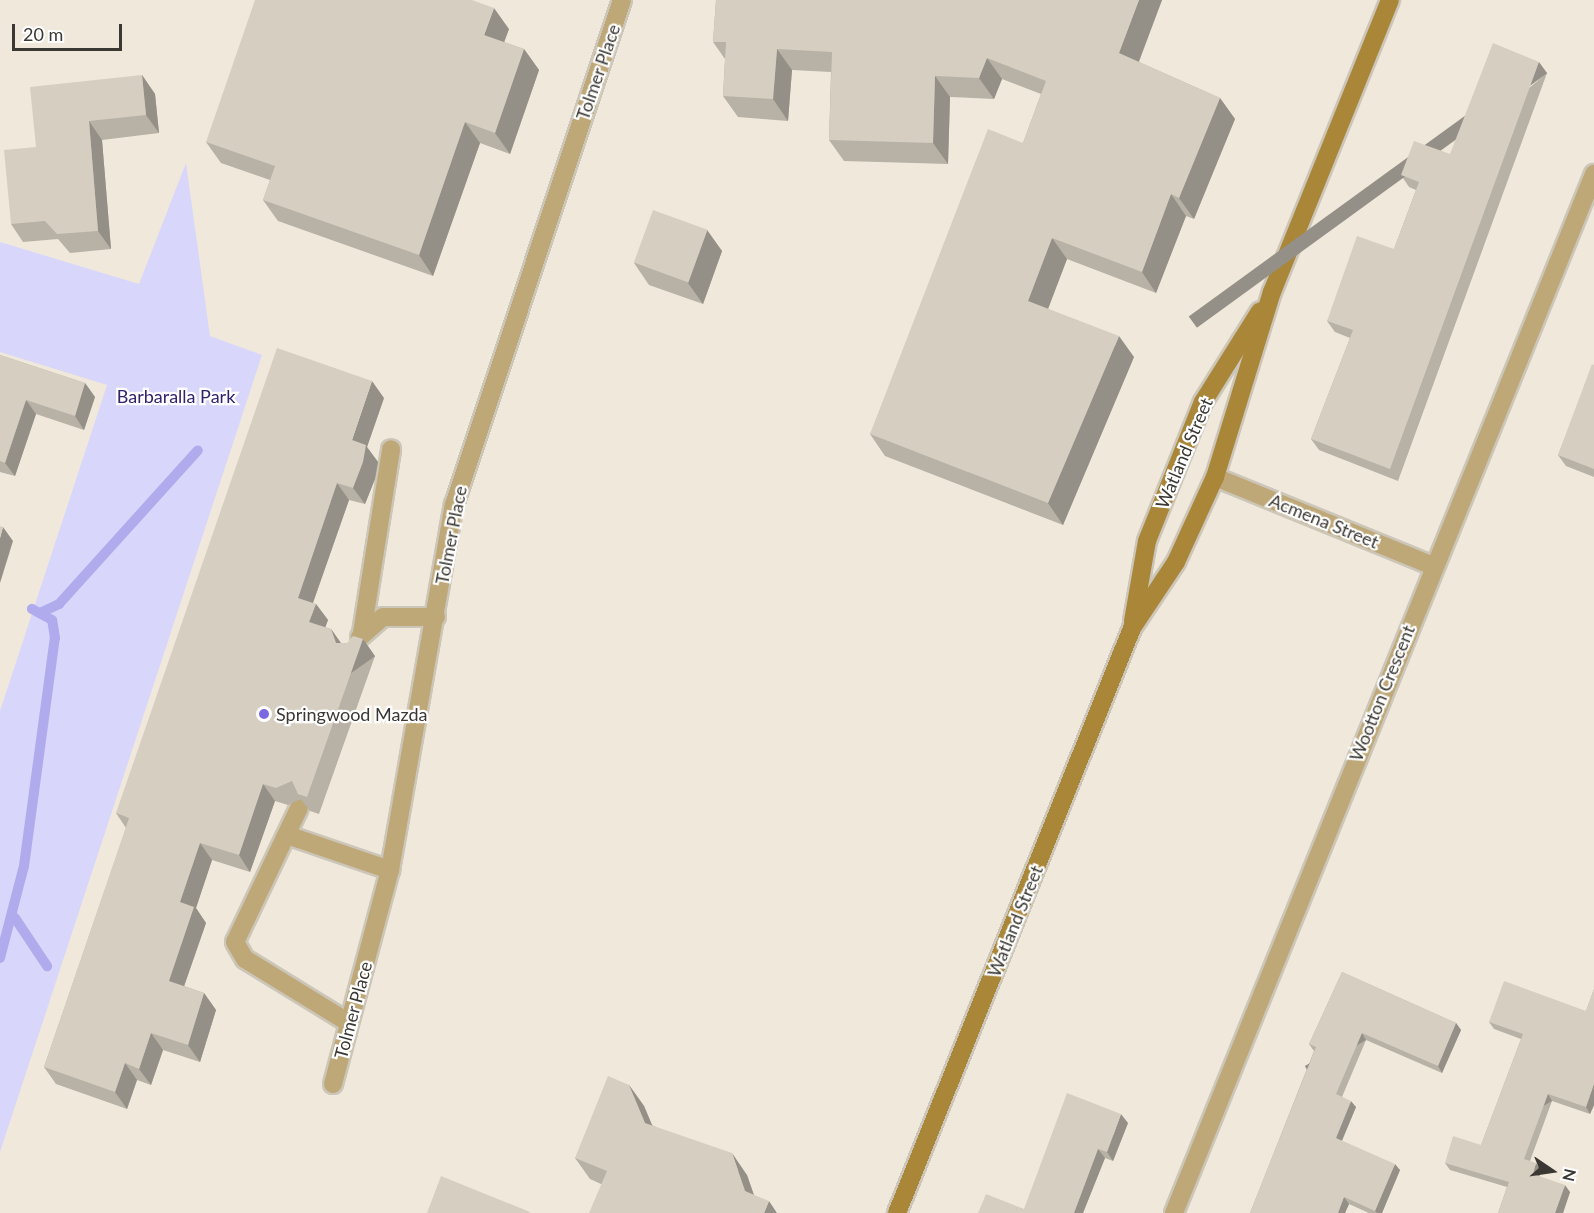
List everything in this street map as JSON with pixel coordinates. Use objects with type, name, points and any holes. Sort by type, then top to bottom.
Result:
[{"type":"street","name":"Tolmer Place","points":[[333,1084],[390,870],[457,494],[622,0]]},
{"type":"street","name":"Watland Street","points":[[897,1213],[1132,628],[1176,562],[1215,477],[1272,292],[1390,0]]},
{"type":"street","name":"Wootton Crescent","points":[[1174,1213],[1433,566],[1594,174]]},
{"type":"street","name":"Watland Street","points":[[1132,628],[1147,541],[1203,402],[1272,292]]},
{"type":"street","points":[[391,449],[358,641],[383,617],[436,617]]},
{"type":"street","name":"Acmena Street","points":[[1215,477],[1433,566]]},
{"type":"street","points":[[299,808],[290,836],[235,942],[244,959],[350,1023]]},
{"type":"street","points":[[290,836],[390,870]]},
{"type":"green space","name":"Barbaralla Park","points":[[186,163],[210,336],[262,355],[0,1152],[0,711],[107,385],[0,352],[0,242],[139,284]]},
{"type":"building","points":[[255,0],[472,0],[494,8],[484,35],[524,49],[495,133],[465,122],[419,255],[263,200],[275,166],[206,142]]},
{"type":"building","points":[[716,0],[1139,0],[1119,53],[1220,98],[1179,198],[1171,194],[1142,272],[1052,238],[1028,301],[1119,336],[1048,503],[870,434],[988,129],[1023,143],[1046,81],[987,58],[979,78],[935,76],[933,143],[829,140],[832,52],[777,49],[773,99],[723,96],[726,42],[713,42]]},
{"type":"building","points":[[1493,43],[1539,62],[1390,469],[1311,439],[1353,330],[1327,321],[1357,236],[1394,249],[1419,182],[1401,175],[1414,141],[1450,154]]},
{"type":"building","points":[[142,75],[146,115],[89,121],[98,231],[57,234],[45,221],[11,224],[4,150],[36,147],[30,87]]},
{"type":"building","points":[[653,210],[708,230],[688,282],[634,263]]},
{"type":"building","points":[[277,348],[372,381],[352,440],[366,445],[363,462],[353,488],[337,483],[298,598],[316,604],[309,622],[331,629],[336,643],[347,643],[353,636],[363,639],[307,797],[298,794],[292,781],[276,788],[263,784],[239,855],[200,843],[180,902],[194,907],[169,981],[204,993],[188,1045],[151,1033],[139,1069],[125,1063],[115,1092],[44,1067],[129,818],[116,813]]},
{"type":"building","points":[[0,355],[85,383],[75,416],[26,400],[5,463],[0,461]]},
{"type":"building","points":[[1592,364],[1594,365],[1594,469],[1558,455]]},
{"type":"building","points":[[1342,972],[1456,1023],[1438,1066],[1362,1033],[1336,1094],[1351,1101],[1336,1138],[1395,1164],[1375,1211],[1344,1197],[1338,1213],[1250,1213],[1316,1047],[1309,1044]]},
{"type":"building","points":[[1504,981],[1586,1011],[1594,989],[1594,1084],[1586,1107],[1548,1094],[1524,1159],[1536,1163],[1533,1174],[1565,1185],[1555,1213],[1498,1213],[1509,1182],[1445,1163],[1453,1136],[1481,1145],[1523,1034],[1489,1022]]},
{"type":"building","points":[[608,1076],[629,1085],[645,1123],[732,1153],[745,1191],[769,1201],[764,1213],[589,1213],[607,1171],[575,1158]]},
{"type":"building","points":[[1067,1093],[1121,1114],[1107,1152],[1098,1149],[1074,1213],[978,1213],[986,1194],[1024,1209]]},
{"type":"building","points":[[441,1176],[530,1212],[427,1213]]},
{"type":"waterway","points":[[42,612],[59,604],[198,450]]},
{"type":"waterway","points":[[0,958],[24,866],[55,638],[52,620],[32,609]]},
{"type":"waterway","points":[[15,918],[47,966]]},
{"type":"place","name":"Springwood Mazda","points":[[264,714]]}]
